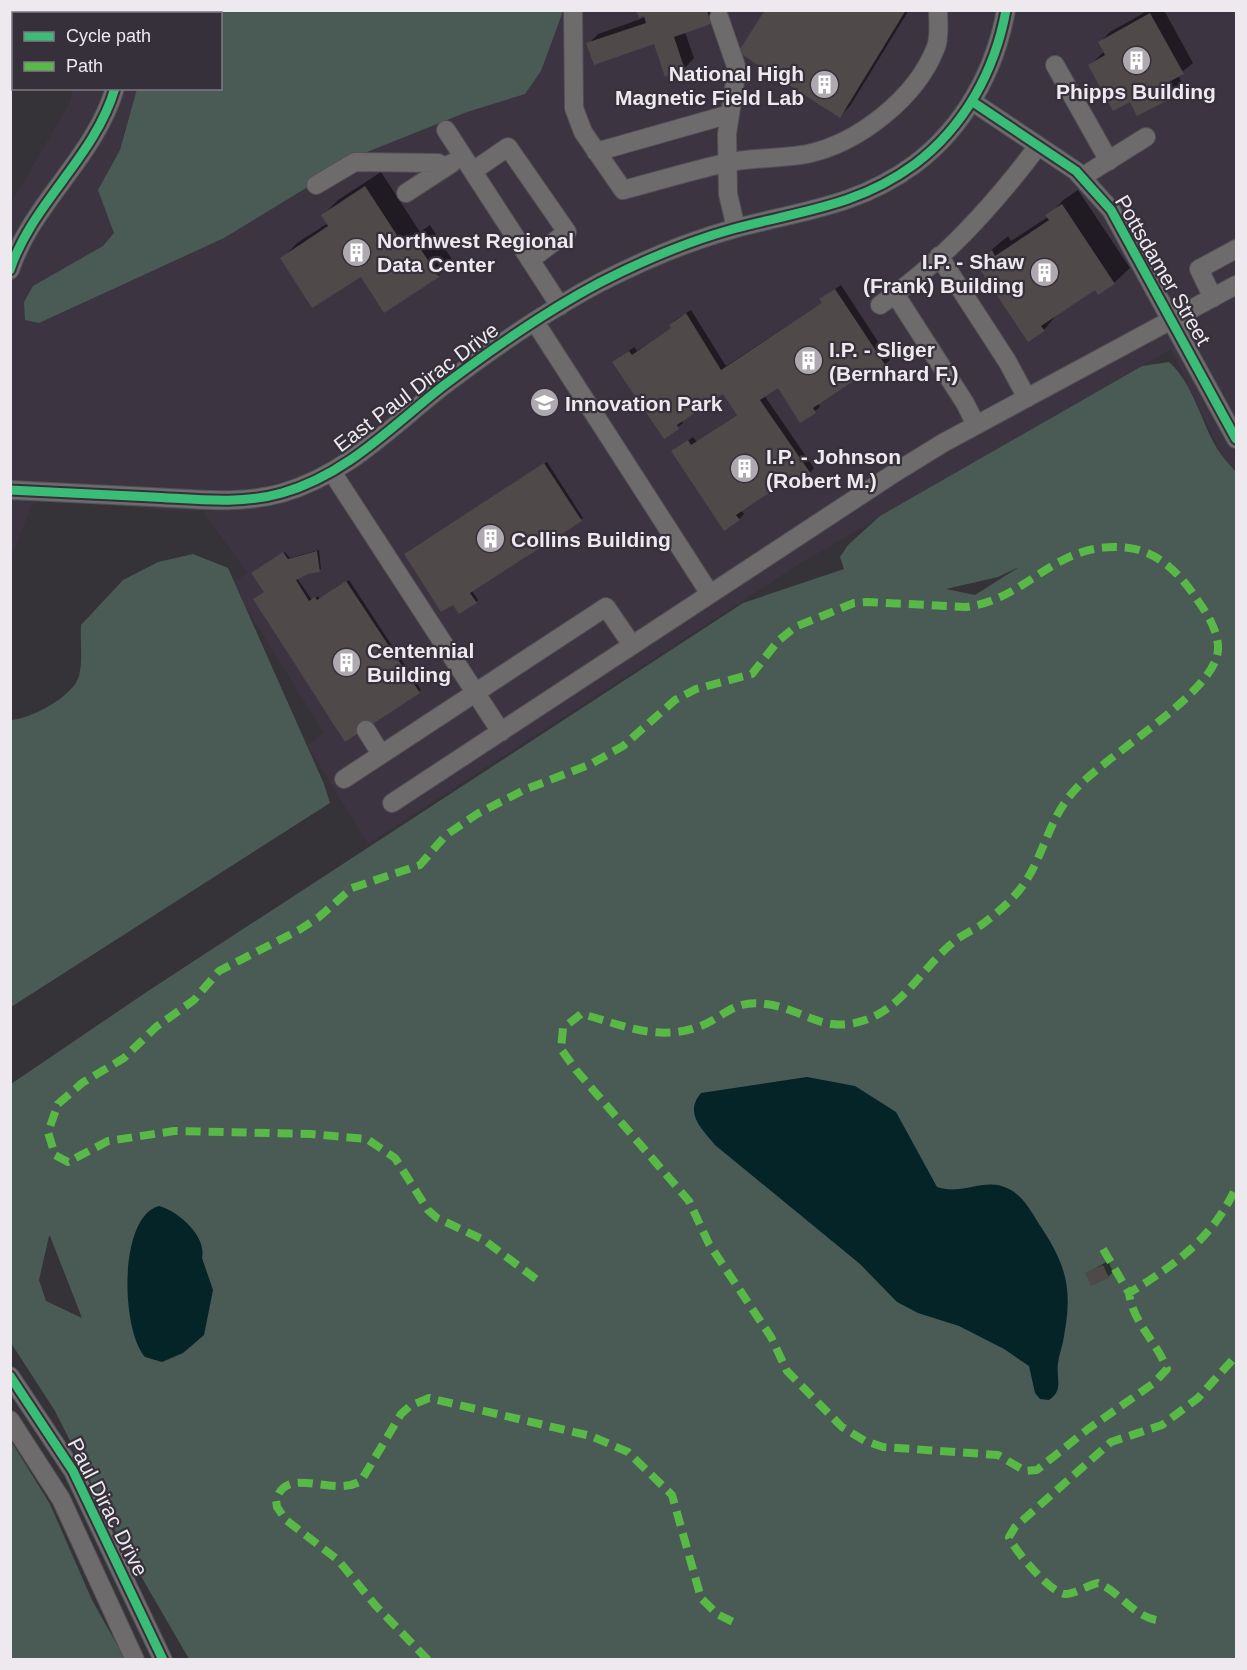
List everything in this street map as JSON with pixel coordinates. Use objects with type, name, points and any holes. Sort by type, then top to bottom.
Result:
[{"type":"street","points":[[573,10],[574,108],[583,132],[623,190],[727,162],[806,154],[826,149],[880,119],[908,94],[924,72],[937,44],[938,10]]},
{"type":"street","name":"East Paul Dirac Drive","points":[[10,490],[236,500],[281,493],[332,472],[458,375],[535,322],[560,306],[648,259],[736,228],[831,206],[861,196],[888,183],[939,143],[973,102],[994,59],[1006,10]]},
{"type":"street","points":[[719,17],[737,69],[730,114],[727,162],[728,194],[736,228]]},
{"type":"street","points":[[1055,65],[1109,161]]},
{"type":"street","points":[[11,267],[29,232],[97,132],[114,90]]},
{"type":"street","name":"Pottsdamer Street","points":[[973,102],[1082,177],[1111,210],[1236,439]]},
{"type":"street","points":[[597,152],[730,114]]},
{"type":"street","points":[[446,130],[560,306]]},
{"type":"street","points":[[1082,177],[1146,137]]},
{"type":"street","points":[[880,305],[909,285],[939,256],[1009,184],[1038,146]]},
{"type":"street","points":[[473,171],[508,147],[567,232],[530,260]]},
{"type":"street","points":[[406,193],[462,156]]},
{"type":"street","points":[[316,185],[355,162],[438,163],[445,167]]},
{"type":"street","points":[[1213,298],[1199,269],[1236,249]]},
{"type":"street","points":[[939,256],[1007,361],[1027,398]]},
{"type":"street","points":[[392,803],[891,475],[976,425],[1236,285]]},
{"type":"street","points":[[895,294],[965,403],[976,425]]},
{"type":"street","points":[[535,322],[710,594]]},
{"type":"street","points":[[332,472],[501,732]]},
{"type":"street","points":[[344,779],[606,607],[632,645]]},
{"type":"street","points":[[366,730],[381,754]]},
{"type":"street","name":"Paul Dirac Drive","points":[[10,1376],[73,1471],[163,1659]]},
{"type":"street","name":"Paul Dirac Drive","points":[[10,1420],[61,1499],[135,1659]]},
{"type":"shaded area","name":"Innovation Park","points":[[1236,11],[1236,471],[1223,457],[1171,349],[801,563],[368,844],[307,745],[324,733],[231,584],[247,573],[203,511],[185,512],[47,500],[32,504],[11,559],[11,203],[69,104],[73,90],[222,90],[222,12],[84,12]]},
{"type":"green space","points":[[563,11],[541,71],[525,94],[467,112],[362,154],[224,238],[39,323],[25,320],[24,302],[33,286],[103,246],[114,233],[98,190],[120,150],[137,90],[222,90],[222,12],[133,12]]},
{"type":"green space","points":[[1169,362],[1178,371],[1191,392],[1218,450],[1236,472],[1236,1659],[189,1659],[120,1540],[55,1411],[11,1343],[11,1084],[148,991],[743,603],[844,569],[840,557],[848,545],[880,516],[1142,366]],"holes":[[[1019,567],[975,595],[946,589],[998,577]],[[50,1236],[82,1318],[46,1301],[39,1280]]]},
{"type":"green space","points":[[193,554],[228,568],[324,784],[330,803],[11,1007],[11,720],[29,716],[50,706],[69,692],[79,676],[81,625],[123,580],[158,562]]},
{"type":"green space","points":[[11,1441],[50,1504],[92,1600],[125,1659],[11,1659]]},
{"type":"water","points":[[807,1077],[855,1086],[896,1112],[937,1187],[956,1189],[992,1184],[1009,1189],[1026,1204],[1056,1252],[1067,1290],[1067,1319],[1058,1363],[1058,1388],[1049,1400],[1040,1399],[1035,1393],[1029,1366],[1004,1349],[959,1326],[918,1313],[897,1302],[860,1264],[715,1145],[696,1120],[694,1107],[701,1093]]},
{"type":"water","points":[[159,1206],[174,1213],[196,1233],[213,1290],[204,1335],[183,1353],[162,1362],[145,1357],[137,1343],[131,1324],[128,1300],[130,1251],[136,1230],[146,1215]]},
{"type":"building","name":"National High Magnetic Field Lab","points":[[636,10],[707,10],[711,24],[674,37],[685,70],[665,77],[654,44],[594,65],[586,43],[646,23],[644,16],[639,18]]},
{"type":"building","name":"National High Magnetic Field Lab","points":[[765,10],[906,10],[840,118],[738,52]]},
{"type":"building","name":"Phipps Building","points":[[1150,13],[1184,74],[1167,83],[1174,97],[1137,116],[1130,102],[1113,111],[1088,65],[1105,55],[1098,42]]},
{"type":"building","name":"Northwest Regional Data Center","points":[[365,186],[404,246],[414,239],[439,277],[384,313],[361,277],[312,308],[280,258],[328,226],[321,215]]},
{"type":"building","name":"I.P. - Shaw (Frank) Building","points":[[1062,204],[1115,284],[1098,295],[1095,290],[1041,326],[1045,331],[1028,342],[975,262],[992,250],[995,256],[1049,220],[1045,215]]},
{"type":"building","points":[[835,289],[886,366],[870,376],[867,372],[813,408],[816,413],[800,423],[778,388],[760,400],[811,474],[794,485],[790,479],[736,515],[740,520],[724,531],[671,451],[688,440],[691,445],[737,415],[723,394],[677,425],[679,429],[664,439],[612,362],[629,351],[632,355],[671,328],[669,325],[686,313],[721,370],[822,303],[819,299]]},
{"type":"building","name":"Collins Building","points":[[544,463],[582,521],[470,593],[477,603],[459,614],[453,605],[441,612],[404,554]]},
{"type":"building","name":"Centennial Building","points":[[317,551],[320,572],[308,574],[296,580],[309,601],[315,597],[317,600],[346,581],[420,693],[345,742],[253,599],[264,592],[251,573],[283,552],[288,559]]},
{"type":"building","points":[[1103,1265],[1109,1278],[1091,1286],[1085,1273]]},
{"type":"marked path","points":[[536,1279],[484,1240],[437,1218],[428,1210],[395,1158],[367,1139],[311,1134],[174,1131],[108,1141],[68,1162],[55,1155],[48,1132],[58,1104],[82,1083],[124,1058],[156,1027],[194,1000],[219,971],[299,930],[319,917],[352,888],[420,865],[446,835],[477,814],[524,790],[591,764],[623,746],[675,700],[696,689],[752,674],[778,641],[795,627],[854,603],[966,607],[988,602],[1081,552],[1103,548],[1129,548],[1150,554],[1168,565],[1200,603],[1211,622],[1218,643],[1212,667],[1198,686],[1178,705],[1107,761],[1073,792],[1057,815],[1029,877],[999,911],[954,942],[890,1007],[865,1020],[838,1025],[814,1020],[779,1007],[754,1003],[736,1007],[698,1027],[668,1033],[639,1030],[581,1014],[563,1028],[561,1049],[576,1070],[689,1201],[709,1244],[771,1337],[787,1371],[842,1427],[865,1441],[883,1447],[998,1455],[1025,1471],[1037,1470],[1088,1429],[1154,1383],[1167,1369],[1135,1314],[1129,1293]]},
{"type":"marked path","points":[[1103,1249],[1129,1293],[1162,1272],[1192,1248],[1216,1221],[1236,1187]]},
{"type":"marked path","points":[[1156,1620],[1140,1613],[1098,1583],[1070,1594],[1060,1592],[1034,1571],[1009,1537],[1015,1527],[1111,1442],[1162,1425],[1198,1398],[1236,1356]]},
{"type":"marked path","points":[[428,1660],[376,1606],[338,1560],[286,1520],[277,1507],[276,1500],[282,1490],[290,1484],[337,1486],[361,1481],[401,1414],[410,1406],[429,1398],[591,1436],[628,1452],[672,1495],[701,1598],[717,1614],[737,1624]]},
{"type":"cycle path","points":[[10,490],[234,500],[266,497],[305,485],[348,462],[500,344],[560,305],[601,282],[649,259],[699,240],[849,199],[871,190],[915,164],[948,133],[975,96],[994,55],[1006,10]]},
{"type":"cycle path","points":[[10,270],[33,223],[93,136],[106,113],[114,90]]},
{"type":"cycle path","points":[[973,102],[1076,171],[1111,210],[1236,439]]},
{"type":"cycle path","points":[[10,1376],[73,1471],[163,1660]]},
{"type":"place","name":"Phipps Building","points":[[1136,60]]},
{"type":"place","name":"National High Magnetic Field Lab","points":[[825,85]]},
{"type":"place","name":"Northwest Regional Data Center","points":[[356,252]]},
{"type":"place","name":"I.P. - Shaw (Frank) Building","points":[[1045,273]]},
{"type":"place","name":"I.P. - Sliger (Bernhard F.)","points":[[808,361]]},
{"type":"place","name":"Innovation Park","points":[[544,403]]},
{"type":"place","name":"I.P. - Johnson (Robert M.)","points":[[745,468]]},
{"type":"place","name":"Collins Building","points":[[490,539]]},
{"type":"place","name":"Centennial Building","points":[[346,662]]}]
